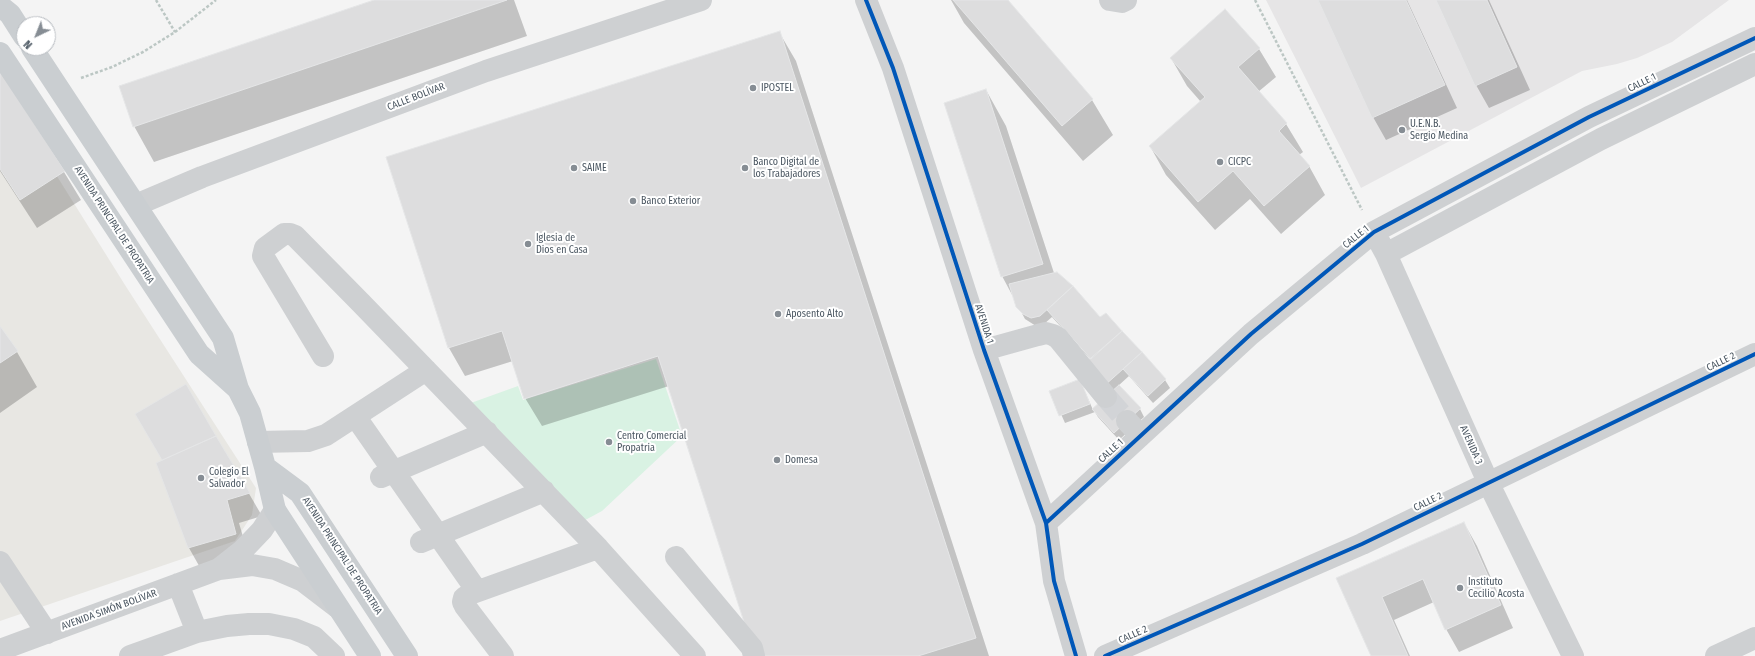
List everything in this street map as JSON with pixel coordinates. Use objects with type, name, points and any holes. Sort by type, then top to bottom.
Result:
[{"type":"main road","points":[[0,6],[10,14],[16,23]]},
{"type":"main road","name":"AVENIDA PRINCIPAL DE PROPATRIA","points":[[0,52],[199,354],[238,389]]},
{"type":"main road","name":"AVENIDA PRINCIPAL DE PROPATRIA","points":[[37,56],[223,338],[238,389],[250,413],[275,510],[370,656]]},
{"type":"main road","name":"AVENIDA PRINCIPAL DE PROPATRIA","points":[[265,467],[300,493],[407,656]]},
{"type":"street","name":"CALLE BOLÍVAR","points":[[136,205],[202,177],[486,71],[701,0]]},
{"type":"street","name":"AVENIDA 1","points":[[866,0],[893,68],[984,350],[1046,523],[1054,581],[1076,656]]},
{"type":"street","points":[[1110,0],[1122,2],[1126,0]]},
{"type":"street","name":"CALLE 1","points":[[1046,523],[1134,428],[1251,334],[1374,232],[1590,117],[1755,38]]},
{"type":"street","points":[[1386,254],[1601,139],[1755,64]]},
{"type":"street","name":"AVENIDA 3","points":[[1374,232],[1386,254],[1488,482],[1573,656]]},
{"type":"street","points":[[323,356],[263,256],[265,248],[284,234],[295,236],[487,432],[598,548],[695,656]]},
{"type":"street","points":[[984,350],[1046,333],[1052,335],[1058,338],[1106,397]]},
{"type":"street","name":"CALLE 2","points":[[1105,656],[1362,544],[1755,354]]},
{"type":"street","points":[[258,442],[308,441],[326,435],[426,370]]},
{"type":"street","points":[[355,416],[386,475],[429,538],[477,591]]},
{"type":"street","points":[[386,475],[487,432]]},
{"type":"street","points":[[429,538],[544,491]]},
{"type":"street","name":"AVENIDA SIMÓN BOLÍVAR","points":[[219,569],[242,550],[262,530],[275,510]]},
{"type":"street","points":[[503,656],[465,606],[463,602],[464,598],[477,591],[598,548]]},
{"type":"street","points":[[676,556],[752,648],[754,656]]},
{"type":"street","points":[[0,562],[47,633]]},
{"type":"street","name":"AVENIDA SIMÓN BOLÍVAR","points":[[0,650],[219,569],[252,565],[275,569],[303,581],[339,609]]},
{"type":"street","points":[[178,584],[197,632]]},
{"type":"street","points":[[130,656],[197,632],[227,626],[269,624],[294,629],[314,637],[334,656]]},
{"type":"street","points":[[1716,656],[1755,638]]},
{"type":"path","points":[[156,0],[175,32]]},
{"type":"path","points":[[57,86],[112,67],[143,52],[175,32],[216,0]]},
{"type":"path","points":[[1255,0],[1374,232]]},
{"type":"shaded area","name":"U.E.N.B. Sergio Medina","points":[[1266,0],[1729,0],[1672,42],[1637,58],[1617,64],[1582,71],[1361,188]]},
{"type":"shaded area","points":[[0,85],[125,285],[256,488],[252,515],[235,541],[0,621]]},
{"type":"green space","points":[[656,359],[682,436],[602,511],[576,525],[457,408],[518,386],[523,400]]},
{"type":"building","points":[[374,0],[507,0],[133,127],[119,86]]},
{"type":"building","points":[[953,0],[1008,0],[1093,99],[1062,126]]},
{"type":"building","points":[[1318,0],[1406,0],[1445,85],[1372,118]]},
{"type":"building","points":[[1436,0],[1487,0],[1517,67],[1475,86]]},
{"type":"building","points":[[1225,9],[1260,48],[1238,67],[1287,123],[1279,131],[1310,166],[1264,206],[1233,171],[1198,202],[1149,146],[1205,97],[1170,58]]},
{"type":"building","points":[[780,31],[976,638],[918,656],[755,656],[658,356],[524,399],[502,331],[448,348],[386,157]]},
{"type":"building","points":[[0,71],[65,171],[20,200],[0,169]]},
{"type":"building","points":[[986,89],[1043,264],[1001,277],[944,103]]},
{"type":"building","points":[[1057,272],[1073,286],[1040,316],[1031,318],[1023,314],[1016,307],[1009,284]]},
{"type":"building","points":[[1073,286],[1100,317],[1106,313],[1122,331],[1091,359],[1047,310]]},
{"type":"building","points":[[0,326],[18,351],[0,363]]},
{"type":"building","points":[[1122,331],[1142,352],[1104,386],[1084,364]]},
{"type":"building","points":[[1142,352],[1166,379],[1148,396],[1123,369]]},
{"type":"building","points":[[1080,379],[1090,404],[1059,416],[1049,391]]},
{"type":"building","points":[[186,384],[216,436],[162,460],[135,414]]},
{"type":"building","points":[[1119,385],[1141,408],[1114,433],[1092,409]]},
{"type":"building","name":"Colegio El Salvador","points":[[216,436],[250,493],[227,500],[236,534],[188,548],[156,463]]},
{"type":"building","name":"Instituto Cecilio Acosta","points":[[1464,522],[1501,605],[1445,630],[1423,579],[1382,597],[1408,656],[1371,656],[1336,578]]},
{"type":"tunnel","points":[[1106,397],[1127,421]]},
{"type":"cycle path","points":[[866,0],[893,68],[984,350],[1046,523],[1054,581],[1076,656]]},
{"type":"cycle path","points":[[1046,523],[1251,334],[1374,232],[1589,117],[1755,38]]},
{"type":"cycle path","points":[[1105,656],[1362,544],[1755,354]]},
{"type":"place","name":"IPOSTEL","points":[[753,88]]},
{"type":"place","name":"U.E.N.B. Sergio Medina","points":[[1402,130]]},
{"type":"place","name":"CICPC","points":[[1220,162]]},
{"type":"place","name":"SAIME","points":[[574,168]]},
{"type":"place","name":"Banco Digital de los Trabajadores","points":[[745,168]]},
{"type":"place","name":"Banco Exterior","points":[[633,201]]},
{"type":"place","name":"Iglesia de Dios en Casa","points":[[528,244]]},
{"type":"place","name":"Aposento Alto","points":[[778,314]]},
{"type":"place","name":"Centro Comercial Propatria","points":[[609,442]]},
{"type":"place","name":"Domesa","points":[[777,460]]},
{"type":"place","name":"Colegio El Salvador","points":[[201,478]]},
{"type":"place","name":"Instituto Cecilio Acosta","points":[[1460,588]]}]
